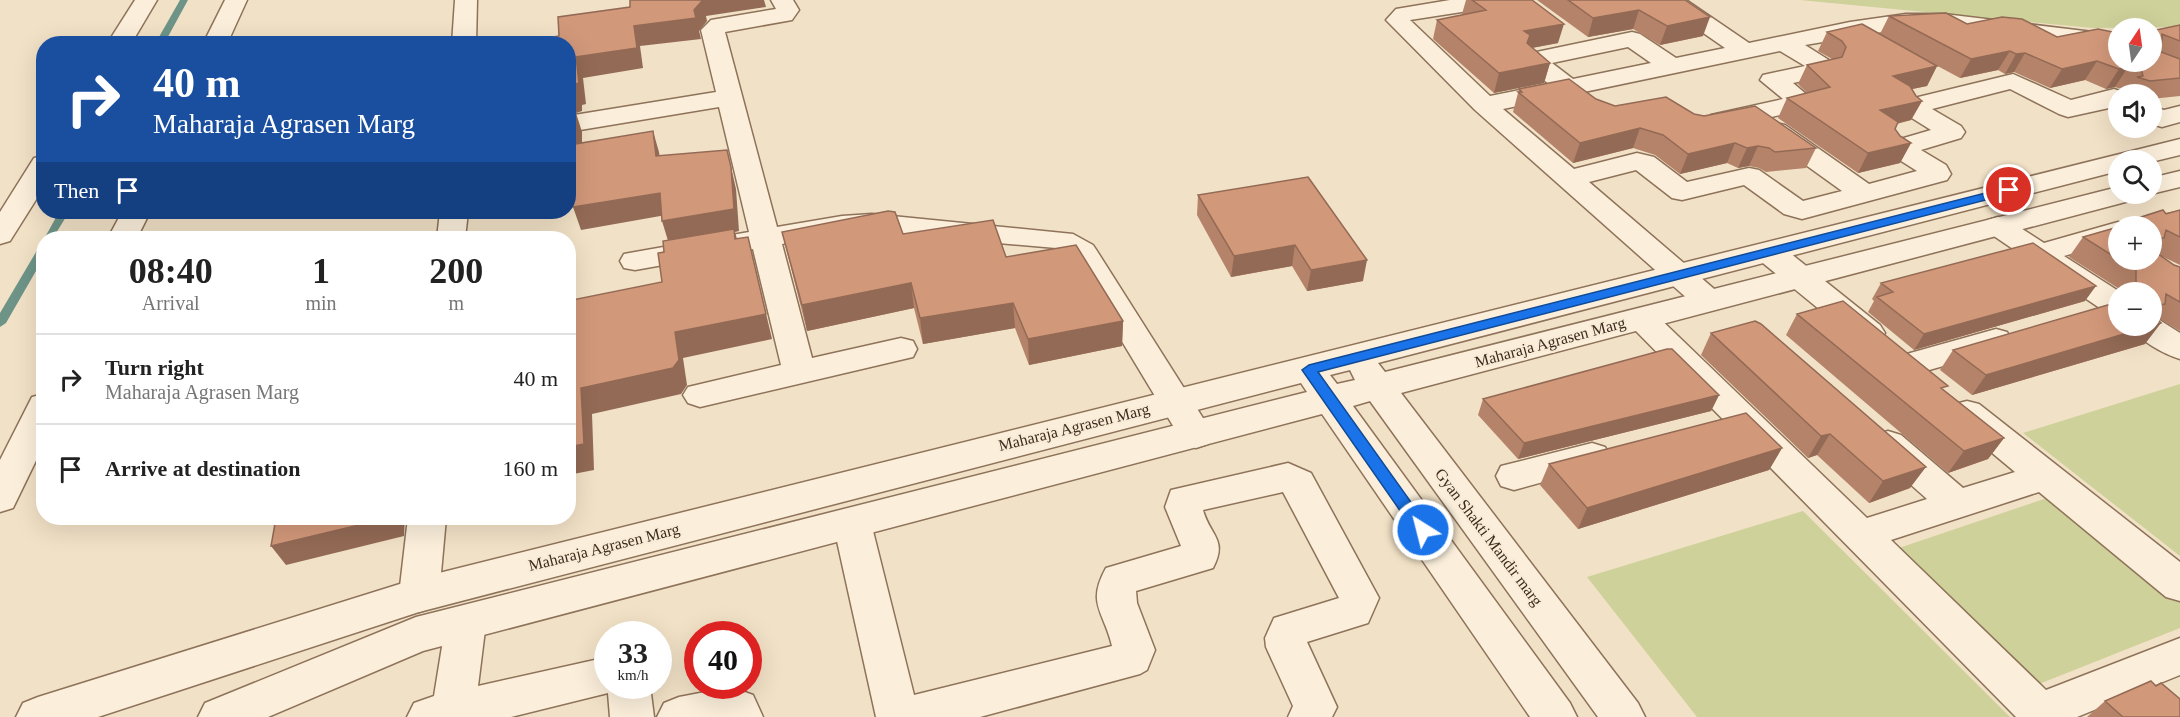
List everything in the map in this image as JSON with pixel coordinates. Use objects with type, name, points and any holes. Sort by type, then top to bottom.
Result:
[{"type":"street","points":[[124,36],[146,0]]},
{"type":"street","points":[[219,36],[236,0]]},
{"type":"street","points":[[464,36],[466,0]]},
{"type":"street","points":[[782,0],[788,10],[784,15],[719,25],[713,28],[799,372]]},
{"type":"street","points":[[1494,0],[1404,15],[1397,20],[1484,105],[1709,301]]},
{"type":"street","points":[[1671,0],[1745,51]]},
{"type":"street","points":[[1484,105],[1850,29],[1906,21],[1944,21],[2108,43]]},
{"type":"street","points":[[1850,29],[1881,46]]},
{"type":"street","points":[[1592,107],[1535,60],[1575,41],[1634,39],[1672,66]]},
{"type":"street","points":[[1698,125],[1801,103],[1800,100],[1774,84],[1773,79],[1823,69],[1784,43]]},
{"type":"street","points":[[1932,75],[1963,93]]},
{"type":"street","points":[[1568,178],[1640,161],[1682,192],[1751,176],[1799,210],[1936,174],[1936,171],[1899,146],[1952,132],[1914,106],[2013,81],[2068,108],[2108,98]]},
{"type":"street","points":[[576,123],[730,97]]},
{"type":"street","points":[[2162,119],[2180,114]]},
{"type":"street","points":[[1753,115],[1864,194]]},
{"type":"street","points":[[2162,151],[2180,147]]},
{"type":"street","name":"Maharaja Agrasen Marg","points":[[38,717],[419,595],[1177,400],[1309,370],[2108,166]]},
{"type":"street","points":[[0,235],[36,177]]},
{"type":"street","points":[[2162,183],[2180,179]]},
{"type":"street","name":"Maharaja Agrasen Marg","points":[[220,717],[416,635],[2108,198]]},
{"type":"street","points":[[635,261],[815,228],[872,223],[1050,238],[1073,244],[1082,251],[1177,400],[1196,435]]},
{"type":"street","points":[[1998,226],[2108,300]]},
{"type":"street","points":[[2039,254],[2108,236]]},
{"type":"street","points":[[1769,252],[2180,585]]},
{"type":"street","points":[[2083,315],[2108,308]]},
{"type":"street","points":[[1641,318],[1725,422],[1860,535],[2042,714],[2180,656]]},
{"type":"street","points":[[1908,365],[2028,330]]},
{"type":"street","points":[[2162,336],[2180,348]]},
{"type":"street","points":[[700,395],[901,349]]},
{"type":"street","name":"Gyan Shakti Mandir marg","points":[[1356,358],[1623,717]]},
{"type":"street","points":[[1309,370],[1555,717]]},
{"type":"street","points":[[0,498],[36,423]]},
{"type":"street","points":[[1869,427],[1957,504]]},
{"type":"street","points":[[1514,476],[1628,447]]},
{"type":"street","points":[[1860,535],[2045,476]]},
{"type":"street","points":[[905,717],[1125,661],[1132,657],[1134,650],[1114,596],[1115,585],[1120,579],[1199,557],[1201,549],[1182,509],[1184,500],[1288,477],[1298,483],[1359,598],[1354,610],[1289,630],[1286,638],[1287,647],[1315,707],[1310,717]]},
{"type":"street","points":[[852,523],[898,717]]},
{"type":"street","points":[[419,595],[426,525]]},
{"type":"street","points":[[466,622],[444,715],[594,678]]},
{"type":"street","points":[[2140,672],[2172,699]]},
{"type":"street","points":[[630,699],[632,717]]},
{"type":"street","points":[[679,717],[731,705],[738,709],[741,717]]},
{"type":"green space","points":[[1800,0],[2180,0],[2180,27],[2162,27],[2162,18],[2108,18],[2108,28]]},
{"type":"green space","points":[[2180,384],[2180,556],[2023,433]]},
{"type":"green space","points":[[2050,497],[2180,602],[2180,628],[2039,684],[1896,549]]},
{"type":"green space","points":[[1803,511],[2010,717],[1697,717],[1587,577]]},
{"type":"building","points":[[630,0],[702,0],[694,10],[696,18],[634,26],[637,48],[576,57],[576,36],[559,36],[558,17],[630,7]]},
{"type":"building","points":[[1472,0],[1532,0],[1564,24],[1524,31],[1530,35],[1527,43],[1550,63],[1499,73],[1437,20],[1486,10]]},
{"type":"building","points":[[1568,0],[1685,0],[1710,17],[1667,26],[1639,10],[1593,18]]},
{"type":"building","points":[[1946,13],[1967,24],[2002,17],[2022,19],[2057,37],[2098,29],[2108,31],[2108,65],[2097,61],[2062,69],[2025,53],[2016,54],[2010,51],[1971,59],[1889,16]]},
{"type":"building","points":[[1862,24],[1937,66],[1893,76],[1910,86],[1922,101],[1880,110],[1898,122],[1895,129],[1900,136],[1911,143],[1868,153],[1787,98],[1830,87],[1807,65],[1842,57],[1846,47],[1842,41],[1827,32]]},
{"type":"building","points":[[2180,25],[2180,41],[2162,34],[2162,29]]},
{"type":"building","points":[[2162,52],[2180,59],[2180,78],[2150,81],[2137,77],[2143,76],[2142,72],[2162,72]]},
{"type":"building","points":[[576,57],[579,83],[576,84]]},
{"type":"building","points":[[1569,79],[1596,99],[1615,106],[1666,97],[1694,114],[1704,116],[1755,106],[1816,148],[1775,152],[1769,148],[1758,146],[1747,148],[1735,143],[1688,154],[1663,135],[1640,128],[1580,143],[1518,92],[1522,92],[1519,89]]},
{"type":"building","points":[[653,131],[656,156],[727,150],[731,167],[734,209],[662,221],[660,193],[576,207],[576,144]]},
{"type":"building","points":[[1308,177],[1367,260],[1311,270],[1295,245],[1234,256],[1198,195]]},
{"type":"building","points":[[2163,210],[2166,214],[2180,210],[2180,237],[2166,230],[2162,238],[2162,216],[2144,216]]},
{"type":"building","points":[[888,211],[895,212],[903,234],[993,220],[1006,257],[1076,245],[1123,321],[1028,339],[1013,303],[920,318],[911,283],[802,305],[782,232]]},
{"type":"building","points":[[734,229],[735,239],[748,237],[766,314],[675,332],[679,360],[673,368],[581,388],[584,444],[576,446],[576,299],[662,282],[658,253],[664,252],[663,241]]},
{"type":"building","points":[[2108,230],[2108,253],[2083,237]]},
{"type":"building","points":[[2033,243],[2096,286],[1924,334],[1877,297],[1893,292],[1881,283]]},
{"type":"building","points":[[2162,257],[2180,267],[2180,302],[2166,294],[2165,304],[2162,304],[2162,282],[2136,282],[2136,270],[2162,270]]},
{"type":"building","points":[[1843,301],[1948,386],[1941,388],[2004,438],[1964,451],[1797,314]]},
{"type":"building","points":[[2108,305],[2108,336],[2117,336],[1986,375],[1953,350]]},
{"type":"building","points":[[1755,321],[1926,467],[1883,481],[1830,434],[1821,436],[1711,333]]},
{"type":"building","points":[[1672,349],[1719,395],[1524,443],[1483,399]]},
{"type":"building","points":[[1746,413],[1782,448],[1587,508],[1549,464]]},
{"type":"building","points":[[275,525],[359,525],[271,546]]},
{"type":"building","points":[[2151,681],[2156,686],[2161,683],[2180,699],[2180,717],[2123,717],[2105,701]]},
{"type":"waterway","points":[[164,36],[184,0]]},
{"type":"waterway","points":[[52,231],[60,219]]},
{"type":"waterway","points":[[0,323],[36,261]]},
{"type":"route","points":[[1423,530],[1309,370],[2009,190]]}]
